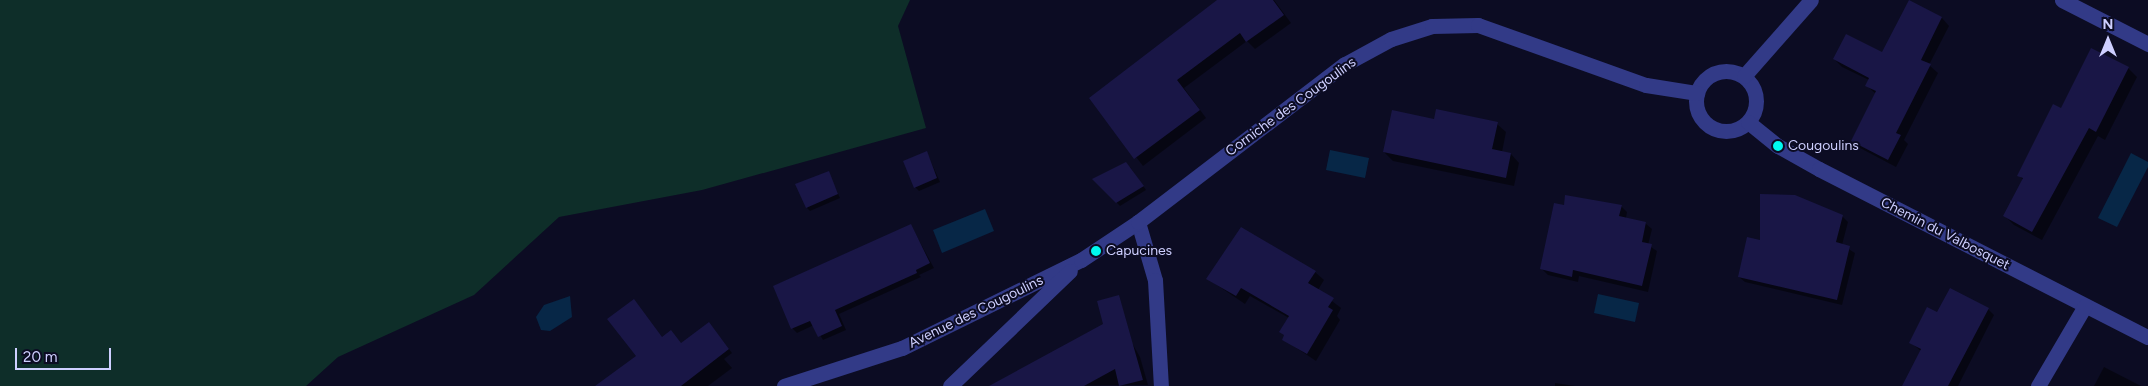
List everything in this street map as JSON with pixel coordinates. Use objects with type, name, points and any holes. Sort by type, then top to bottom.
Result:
[{"type":"street","points":[[1744,76],[1811,0]]},
{"type":"street","points":[[2062,0],[2148,44]]},
{"type":"street","name":"Corniche des Cougoulins","points":[[1081,260],[1138,222],[1344,64],[1391,39],[1432,26],[1478,25],[1646,84],[1697,92]]},
{"type":"street","points":[[1716,72],[1735,72],[1744,76],[1751,84],[1756,103],[1748,122],[1730,131],[1711,127],[1698,112],[1697,92],[1701,84],[1716,72]]},
{"type":"street","name":"Chemin du Valbosquet","points":[[1748,122],[1778,146],[1818,169],[2148,337]]},
{"type":"street","points":[[1138,222],[1155,280],[1162,386]]},
{"type":"street","points":[[950,386],[1081,260]]},
{"type":"street","name":"Avenue des Cougoulins","points":[[784,386],[902,348],[1081,260]]},
{"type":"street","points":[[1003,300],[1017,322]]},
{"type":"street","points":[[2038,386],[2085,306]]},
{"type":"green space","points":[[0,0],[910,0],[898,26],[926,128],[702,190],[559,217],[474,295],[338,357],[306,386],[0,386]]},
{"type":"water","points":[[1330,150],[1369,158],[1365,178],[1326,170]]},
{"type":"water","points":[[2131,153],[2148,162],[2148,167],[2117,227],[2098,218]]},
{"type":"water","points":[[985,209],[994,231],[942,253],[933,230]]},
{"type":"water","points":[[1598,294],[1639,303],[1635,322],[1594,313]]},
{"type":"water","points":[[570,296],[572,317],[550,331],[541,330],[536,317],[544,305]]},
{"type":"building","points":[[1217,0],[1273,0],[1284,15],[1246,42],[1240,33],[1177,80],[1200,110],[1134,159],[1089,98]]},
{"type":"building","points":[[1909,0],[1942,17],[1921,60],[1931,64],[1896,133],[1901,135],[1888,160],[1851,141],[1876,91],[1865,86],[1869,78],[1833,59],[1846,34],[1882,52]]},
{"type":"building","points":[[2091,48],[2129,67],[2096,132],[2089,128],[2032,232],[2003,216],[2023,178],[2017,176],[2053,104],[2061,108]]},
{"type":"building","points":[[1436,109],[1498,122],[1492,149],[1511,153],[1506,178],[1383,152],[1392,110],[1434,119]]},
{"type":"building","points":[[927,151],[937,178],[914,188],[903,161]]},
{"type":"building","points":[[1126,162],[1144,186],[1116,203],[1092,179]]},
{"type":"building","points":[[829,171],[838,194],[806,208],[795,184]]},
{"type":"building","points":[[1760,194],[1795,195],[1843,215],[1836,242],[1850,246],[1837,300],[1738,277],[1747,237],[1760,240]]},
{"type":"building","points":[[1565,195],[1622,205],[1619,216],[1646,222],[1642,242],[1652,244],[1642,286],[1573,270],[1572,277],[1540,269],[1554,203],[1564,205]]},
{"type":"building","points":[[911,224],[930,263],[916,270],[917,273],[835,310],[842,326],[818,337],[810,321],[791,329],[773,286]]},
{"type":"building","points":[[1241,227],[1316,271],[1308,283],[1334,298],[1328,307],[1333,310],[1307,354],[1282,340],[1284,335],[1279,332],[1289,316],[1241,288],[1236,296],[1206,279]]},
{"type":"building","points":[[1950,288],[1989,308],[1948,386],[1902,386],[1921,349],[1909,343],[1927,307],[1937,312]]},
{"type":"building","points":[[1119,295],[1143,380],[1119,386],[1115,369],[1084,386],[989,386],[1103,324],[1097,301]]},
{"type":"building","points":[[634,299],[662,337],[671,330],[681,343],[709,322],[729,349],[681,386],[595,386],[636,356],[607,319]]},
{"type":"place","name":"Cougoulins","points":[[1778,146]]},
{"type":"place","name":"Capucines","points":[[1096,251]]}]
